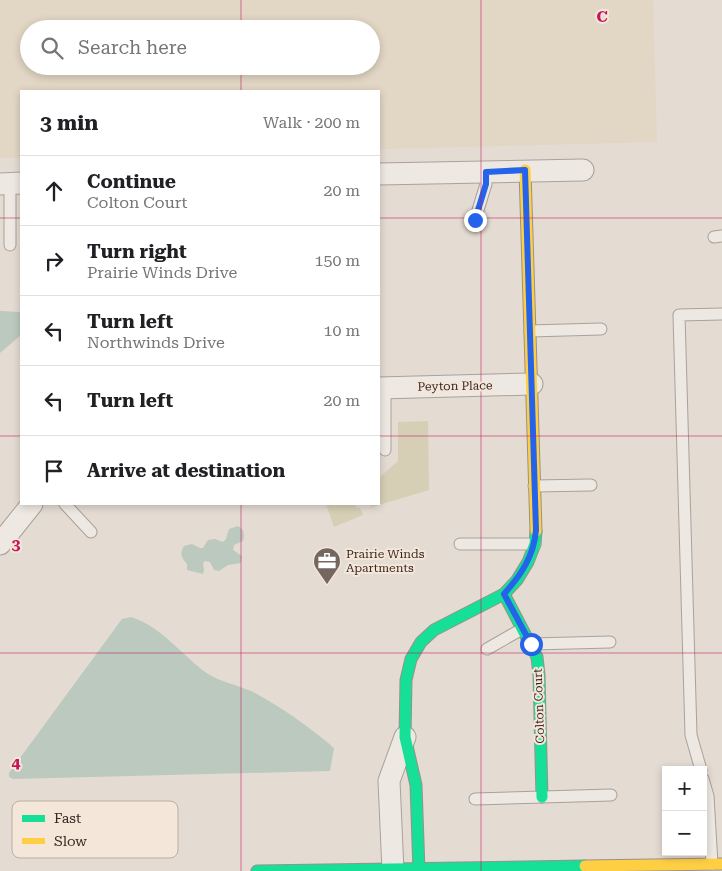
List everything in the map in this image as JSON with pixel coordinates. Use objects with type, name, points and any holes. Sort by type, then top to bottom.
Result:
[{"type":"street","points":[[419,869],[416,785],[405,738],[406,680],[412,659],[421,642],[434,630],[504,594],[517,580],[528,562],[535,544],[525,170]]},
{"type":"street","points":[[380,174],[583,170]]},
{"type":"street","name":"Peyton Place","points":[[380,387],[532,384]]},
{"type":"street","points":[[0,544],[31,505]]},
{"type":"street","name":"Colton Court","points":[[504,594],[537,657],[542,797]]},
{"type":"street","points":[[393,870],[390,781],[405,738]]},
{"type":"street","points":[[257,871],[715,866]]},
{"type":"lane","points":[[475,220],[486,184],[486,172]]},
{"type":"lane","points":[[10,183],[10,245]]},
{"type":"lane","points":[[700,766],[691,735],[678,316],[722,314]]},
{"type":"lane","points":[[530,331],[601,329]]},
{"type":"lane","points":[[380,387],[385,450]]},
{"type":"lane","points":[[534,486],[590,485]]},
{"type":"lane","points":[[66,505],[91,532]]},
{"type":"lane","points":[[460,544],[535,544]]},
{"type":"lane","points":[[487,650],[523,629]]},
{"type":"lane","points":[[531,644],[610,642]]},
{"type":"lane","points":[[707,793],[715,866]]},
{"type":"lane","points":[[475,799],[611,795]]},
{"type":"shaded area","points":[[0,0],[653,0],[657,142],[380,149],[380,90],[20,90],[20,158],[0,158]]},
{"type":"shaded area","points":[[0,311],[20,312],[20,336],[0,353]]},
{"type":"shaded area","points":[[428,421],[429,490],[380,505],[380,477],[398,461],[398,422]]},
{"type":"shaded area","points":[[326,505],[356,505],[357,508],[360,508],[363,515],[334,527]]},
{"type":"shaded area","points":[[238,526],[243,530],[243,541],[234,545],[233,550],[242,556],[241,563],[228,565],[219,571],[214,570],[210,562],[205,561],[203,563],[203,574],[187,570],[187,564],[181,554],[184,546],[192,544],[203,548],[208,540],[215,539],[223,542],[229,529]]},
{"type":"shaded area","points":[[131,617],[143,622],[163,635],[208,674],[251,691],[284,710],[314,732],[334,748],[330,771],[13,779],[9,777],[9,773],[122,619]]},
{"type":"traffic: fast","points":[[419,871],[416,785],[405,737],[406,680],[411,659],[421,642],[434,630],[504,594],[517,580],[528,562],[535,544],[536,531]]},
{"type":"traffic: fast","points":[[504,594],[537,657],[542,797]]},
{"type":"traffic: fast","points":[[257,871],[585,866]]},
{"type":"traffic: slow","points":[[525,170],[536,531]]},
{"type":"traffic: slow","points":[[585,866],[722,864]]},
{"type":"place","name":"Prairie Winds Apartments","points":[[327,585]]},
{"type":"route","points":[[475,220],[486,184],[486,172],[525,170],[536,530],[535,544],[528,562],[517,580],[504,594],[531,644]]}]
